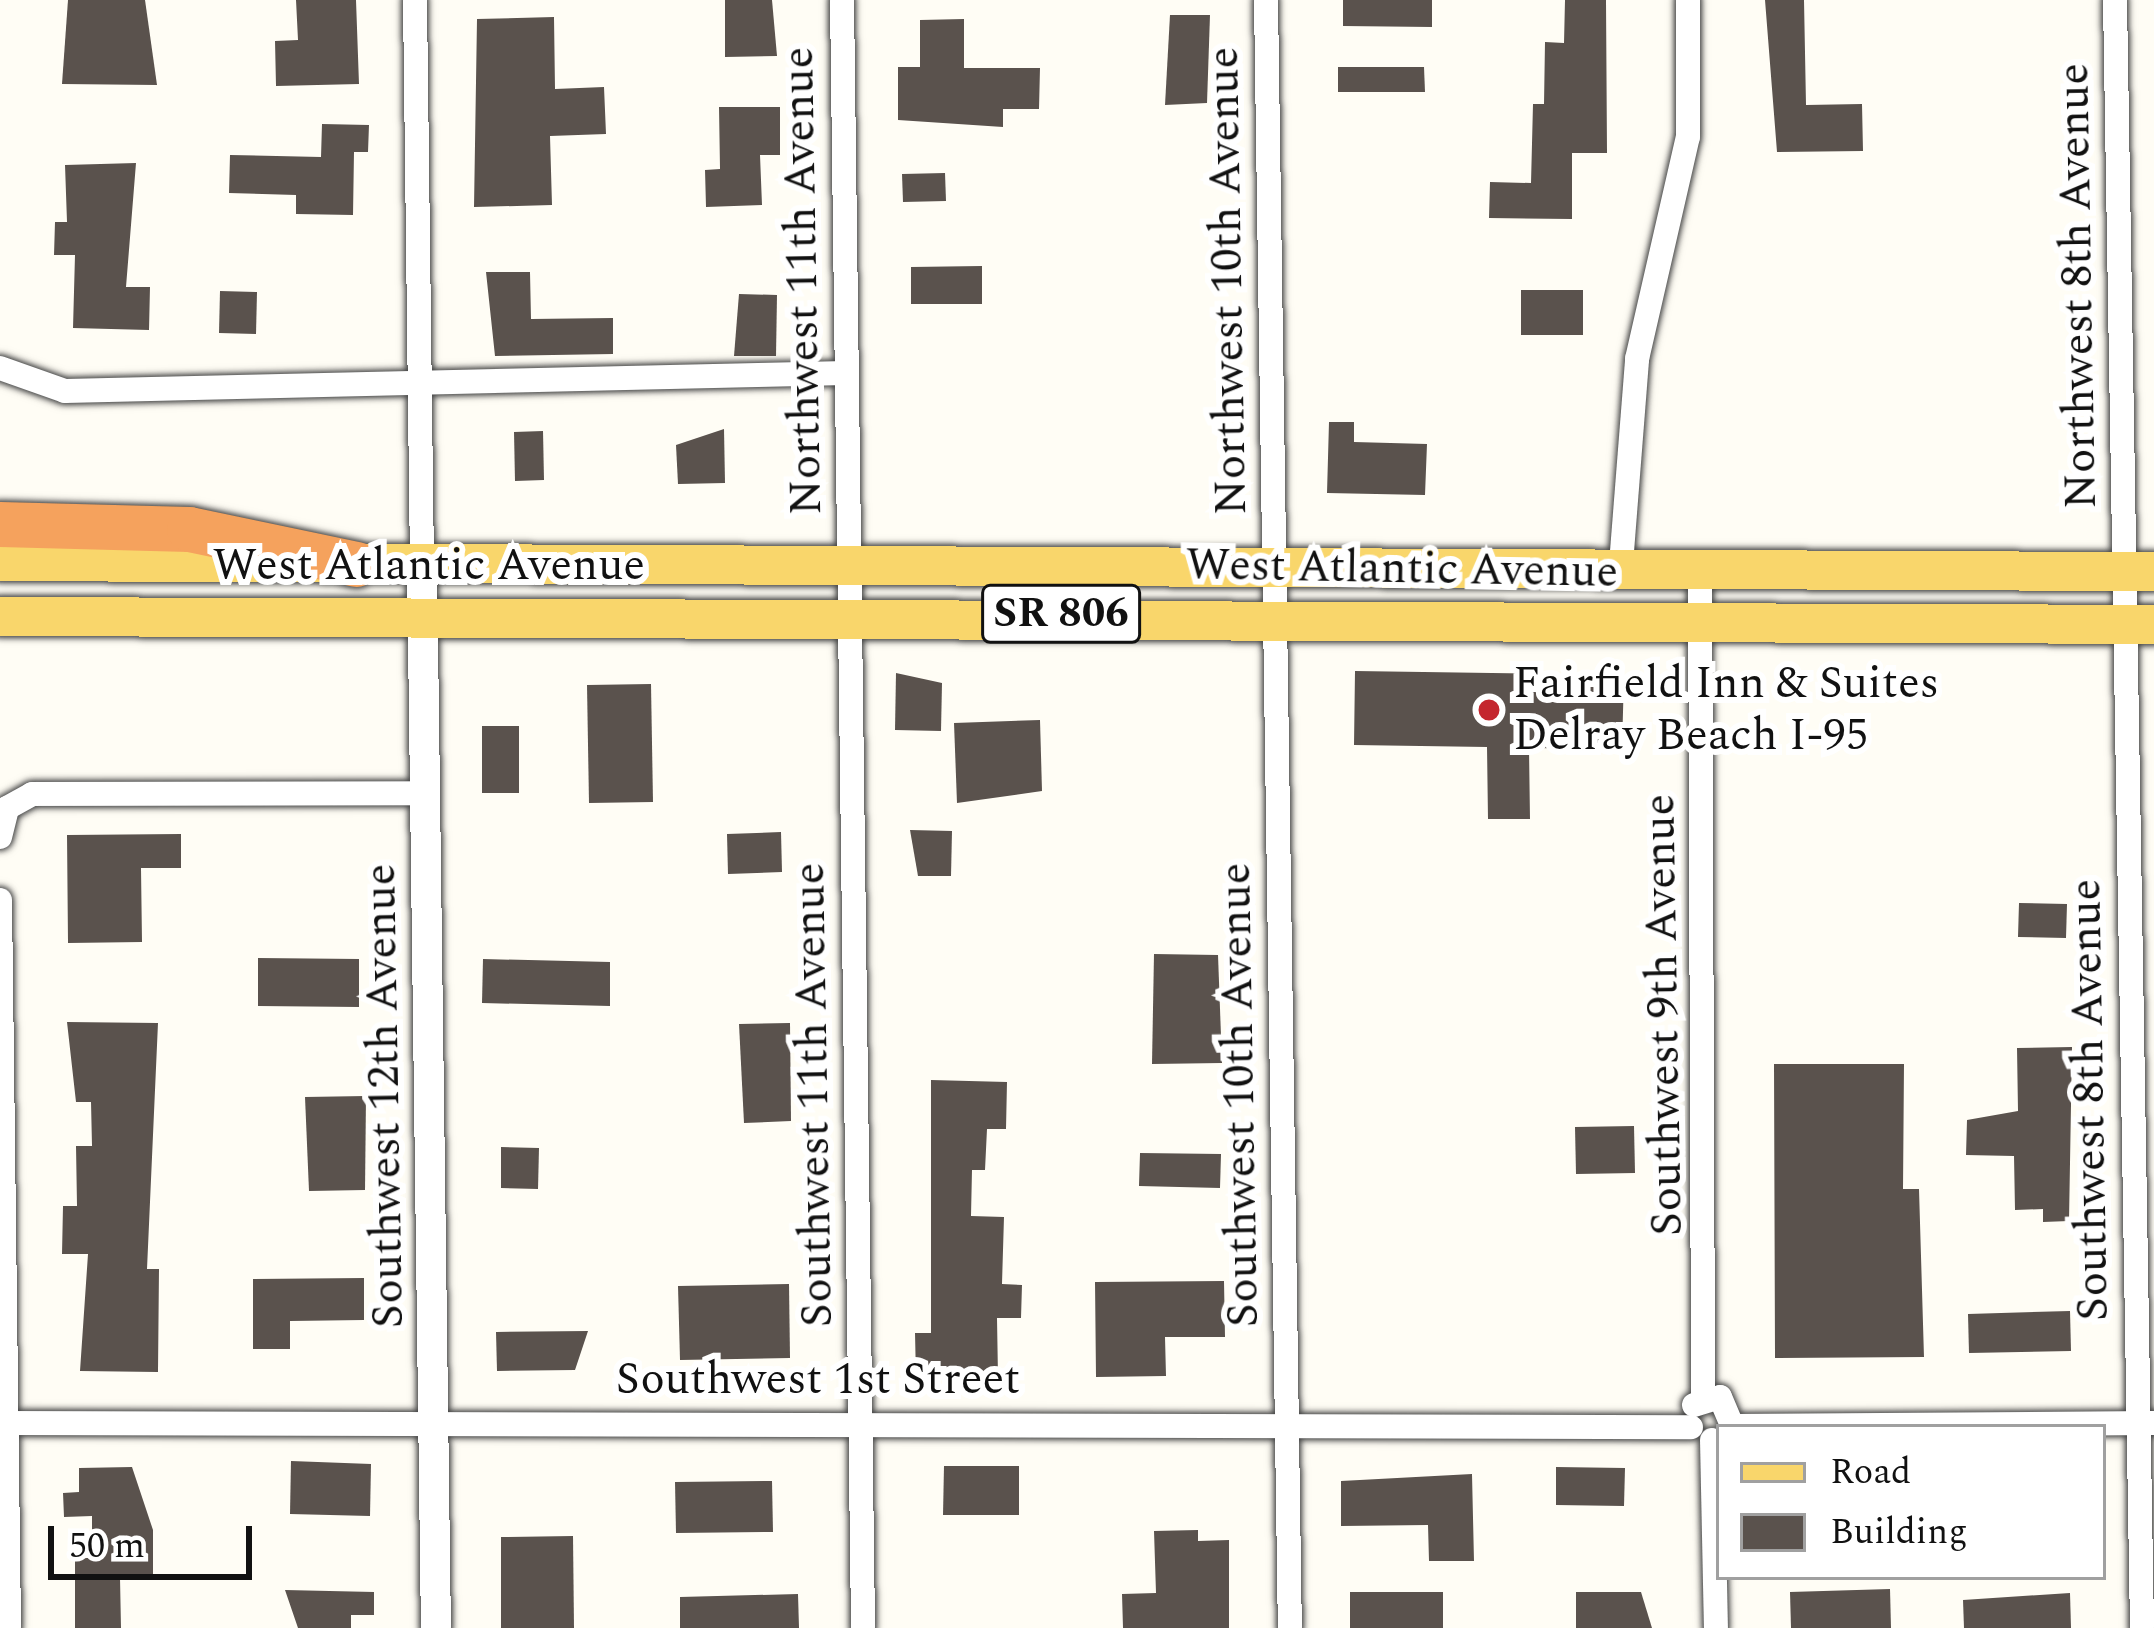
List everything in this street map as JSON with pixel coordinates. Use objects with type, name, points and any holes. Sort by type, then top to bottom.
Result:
[{"type":"highway","points":[[0,524],[189,529],[356,564]]},
{"type":"main road","name":"West Atlantic Avenue","points":[[0,561],[1274,561],[2139,571]]},
{"type":"main road","name":"West Atlantic Avenue","points":[[0,616],[1274,614],[2139,624]]},
{"type":"street","points":[[416,0],[422,563]]},
{"type":"street","name":"Northwest 11th Avenue","points":[[842,0],[848,561]]},
{"type":"street","name":"Northwest 10th Avenue","points":[[1266,0],[1274,561]]},
{"type":"street","points":[[1621,564],[1637,359],[1688,137],[1688,0]]},
{"type":"street","name":"Northwest 8th Avenue","points":[[2115,0],[2139,571]]},
{"type":"street","points":[[0,368],[65,391],[421,386],[462,374],[846,373]]},
{"type":"street","name":"Southwest 11th Avenue","points":[[848,561],[863,1628]]},
{"type":"street","name":"Southwest 10th Avenue","points":[[1274,561],[1290,1628]]},
{"type":"street","name":"Southwest 12th Avenue","points":[[422,563],[436,1628]]},
{"type":"street","name":"Southwest 9th Avenue","points":[[1700,565],[1716,1628]]},
{"type":"street","name":"Southwest 8th Avenue","points":[[2139,571],[2145,1422],[2141,1628]]},
{"type":"street","points":[[0,837],[7,808],[32,794],[427,794]]},
{"type":"street","points":[[0,900],[9,1628]]},
{"type":"street","name":"Southwest 1st Street","points":[[3,1423],[2145,1422]]},
{"type":"building","points":[[68,0],[145,0],[157,85],[62,84]]},
{"type":"building","points":[[296,0],[356,0],[359,84],[276,86],[275,41],[298,40]]},
{"type":"building","points":[[725,0],[772,0],[777,56],[725,57]]},
{"type":"building","points":[[1343,0],[1432,0],[1432,27],[1343,26]]},
{"type":"building","points":[[1565,0],[1606,0],[1607,153],[1572,153],[1572,219],[1489,218],[1490,182],[1531,183],[1533,104],[1544,104],[1545,42],[1564,43]]},
{"type":"building","points":[[1765,0],[1804,0],[1806,105],[1862,104],[1863,151],[1777,152]]},
{"type":"building","points":[[1170,15],[1210,15],[1207,103],[1165,105]]},
{"type":"building","points":[[554,17],[555,89],[604,87],[606,134],[550,136],[552,205],[474,207],[477,19]]},
{"type":"building","points":[[964,19],[964,68],[1040,68],[1039,109],[1003,109],[1003,127],[898,120],[898,67],[920,67],[920,20]]},
{"type":"building","points":[[1338,67],[1424,67],[1425,92],[1338,92]]},
{"type":"building","points":[[719,107],[780,107],[780,155],[760,155],[762,205],[706,207],[705,170],[720,169]]},
{"type":"building","points":[[322,124],[369,125],[368,152],[354,152],[353,215],[296,214],[296,195],[229,193],[230,155],[321,157]]},
{"type":"building","points":[[136,163],[126,287],[150,287],[149,330],[73,328],[75,255],[54,255],[55,222],[67,222],[65,165]]},
{"type":"building","points":[[945,173],[946,201],[903,202],[902,174]]},
{"type":"building","points":[[982,266],[982,304],[911,304],[911,267]]},
{"type":"building","points":[[486,272],[530,272],[531,319],[613,318],[613,354],[495,356]]},
{"type":"building","points":[[1521,290],[1583,290],[1583,335],[1521,335]]},
{"type":"building","points":[[220,291],[257,292],[256,334],[219,333]]},
{"type":"building","points":[[739,294],[777,295],[776,356],[734,356]]},
{"type":"building","points":[[1329,422],[1354,422],[1354,442],[1427,444],[1425,495],[1327,493]]},
{"type":"building","points":[[724,429],[725,483],[678,484],[676,445]]},
{"type":"building","points":[[543,431],[544,480],[515,481],[514,432]]},
{"type":"building","name":"Fairfield Inn & Suites Delray Beach I-95","points":[[1355,671],[1624,675],[1622,749],[1529,748],[1530,819],[1488,819],[1487,747],[1354,745]]},
{"type":"building","points":[[896,673],[942,683],[941,731],[895,730]]},
{"type":"building","points":[[651,684],[653,802],[589,803],[587,685]]},
{"type":"building","points":[[1040,720],[1042,791],[957,803],[954,723]]},
{"type":"building","points":[[482,726],[519,726],[519,793],[482,793]]},
{"type":"building","points":[[910,830],[952,831],[951,876],[918,876]]},
{"type":"building","points":[[781,832],[782,872],[728,874],[727,834]]},
{"type":"building","points":[[181,834],[181,868],[141,868],[142,942],[68,943],[67,835]]},
{"type":"building","points":[[2019,903],[2067,904],[2066,938],[2018,937]]},
{"type":"building","points":[[1154,954],[1218,955],[1222,1063],[1152,1064]]},
{"type":"building","points":[[258,958],[359,959],[359,1007],[258,1006]]},
{"type":"building","points":[[483,959],[610,962],[610,1006],[482,1003]]},
{"type":"building","points":[[67,1022],[158,1023],[147,1269],[159,1269],[158,1372],[80,1371],[88,1254],[62,1254],[63,1206],[77,1206],[76,1146],[92,1146],[91,1102],[76,1102]]},
{"type":"building","points":[[790,1023],[791,1121],[744,1123],[739,1024]]},
{"type":"building","points":[[2072,1047],[2069,1221],[2043,1222],[2043,1209],[2015,1210],[2014,1156],[1966,1155],[1967,1120],[2018,1111],[2017,1048]]},
{"type":"building","points":[[1774,1064],[1904,1064],[1903,1189],[1919,1189],[1924,1357],[1775,1358]]},
{"type":"building","points":[[931,1080],[1007,1082],[1006,1129],[987,1129],[985,1170],[972,1170],[971,1216],[1004,1217],[1002,1284],[1022,1285],[1021,1318],[997,1318],[998,1377],[916,1378],[915,1333],[931,1333]]},
{"type":"building","points":[[366,1096],[365,1190],[309,1191],[305,1097]]},
{"type":"building","points":[[1634,1126],[1635,1173],[1576,1174],[1575,1127]]},
{"type":"building","points":[[501,1147],[539,1148],[538,1189],[501,1188]]},
{"type":"building","points":[[1140,1153],[1221,1154],[1220,1188],[1139,1186]]},
{"type":"building","points":[[364,1278],[364,1320],[290,1321],[290,1349],[253,1349],[253,1279]]},
{"type":"building","points":[[1224,1281],[1225,1337],[1165,1337],[1166,1376],[1096,1377],[1095,1282]]},
{"type":"building","points":[[789,1284],[790,1358],[680,1360],[678,1286]]},
{"type":"building","points":[[2070,1311],[2071,1351],[1969,1353],[1968,1314]]},
{"type":"building","points":[[588,1331],[575,1370],[497,1371],[496,1332]]},
{"type":"building","points":[[291,1461],[371,1464],[370,1516],[290,1514]]},
{"type":"building","points":[[944,1466],[1019,1466],[1019,1515],[943,1515]]},
{"type":"building","points":[[132,1467],[153,1530],[153,1578],[120,1578],[121,1628],[75,1628],[75,1558],[92,1558],[92,1516],[64,1517],[63,1493],[79,1492],[79,1468]]},
{"type":"building","points":[[1556,1467],[1625,1468],[1624,1506],[1556,1505]]},
{"type":"building","points":[[1472,1474],[1474,1561],[1429,1561],[1428,1525],[1341,1526],[1341,1481]]},
{"type":"building","points":[[772,1481],[773,1532],[676,1533],[675,1482]]},
{"type":"building","points":[[1198,1530],[1198,1541],[1229,1540],[1229,1628],[1123,1628],[1122,1594],[1156,1593],[1154,1531]]},
{"type":"building","points":[[573,1536],[574,1628],[501,1628],[501,1537]]},
{"type":"building","points":[[1890,1589],[1891,1628],[1791,1628],[1790,1592]]},
{"type":"building","points":[[285,1590],[374,1592],[374,1615],[351,1615],[351,1628],[298,1628]]},
{"type":"building","points":[[1350,1592],[1443,1592],[1443,1628],[1350,1628]]},
{"type":"building","points":[[1576,1592],[1641,1592],[1652,1628],[1576,1628]]},
{"type":"building","points":[[2070,1593],[2071,1628],[1964,1628],[1963,1600]]},
{"type":"building","points":[[798,1594],[799,1628],[680,1628],[680,1597]]},
{"type":"place","name":"Fairfield Inn & Suites Delray Beach I-95","points":[[1489,710]]}]
